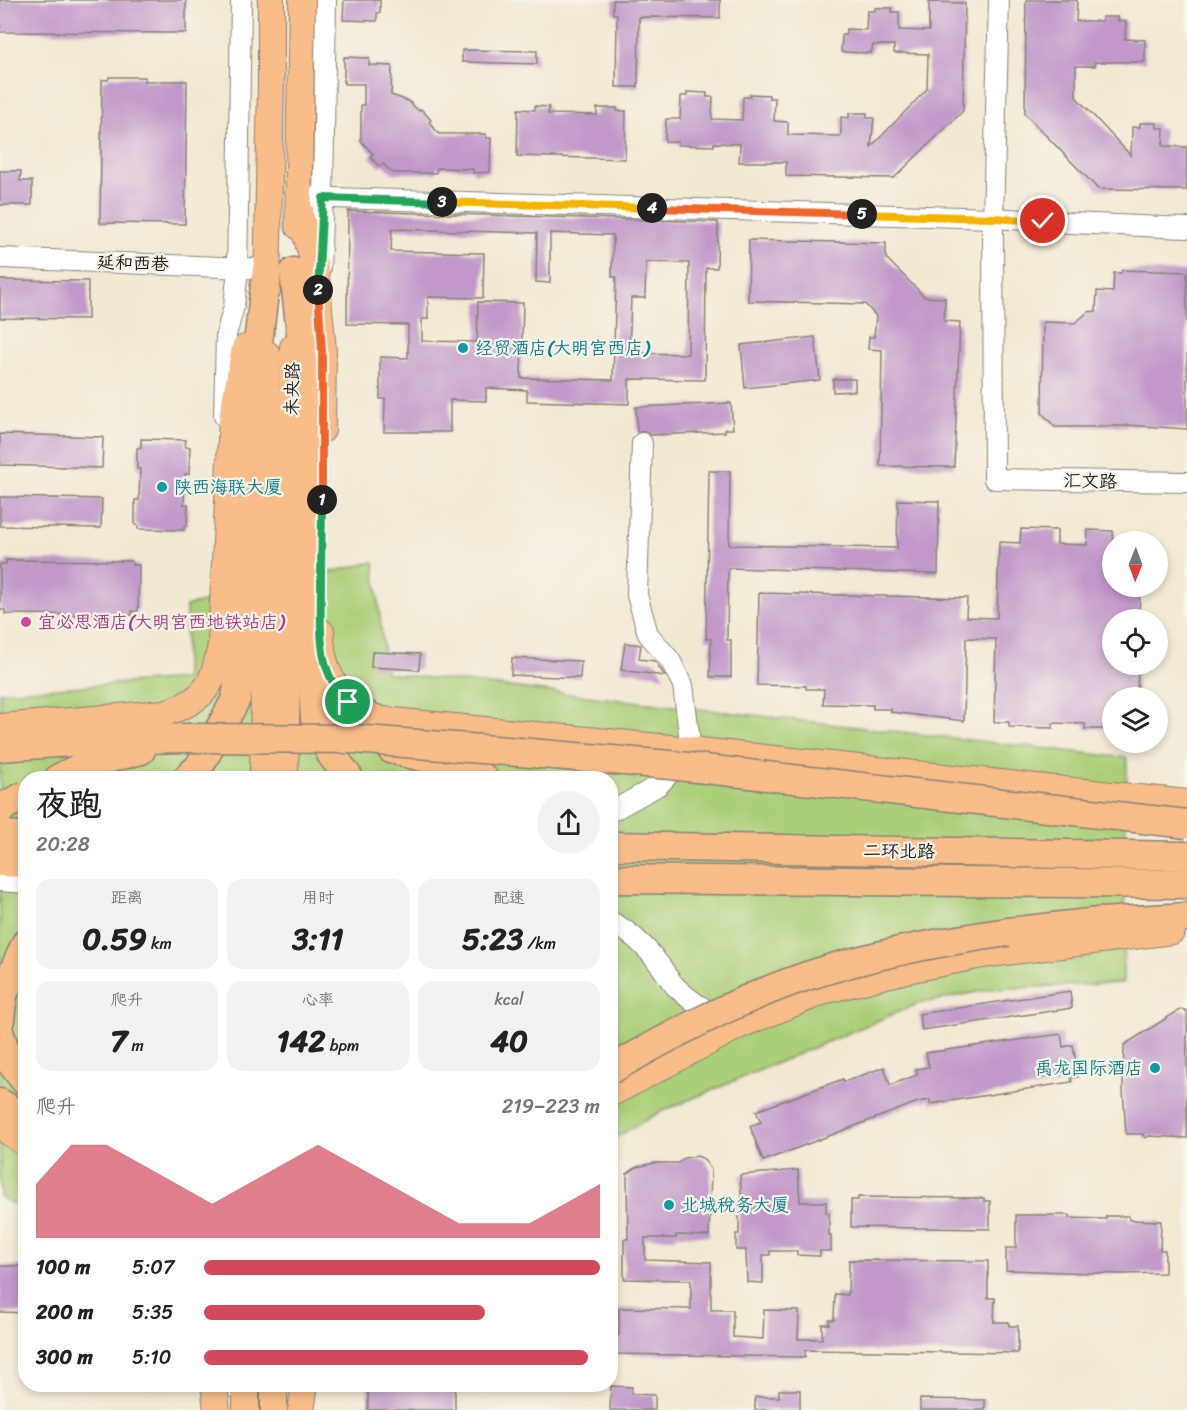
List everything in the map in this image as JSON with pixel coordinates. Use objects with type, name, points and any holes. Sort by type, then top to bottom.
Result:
[{"type":"highway","points":[[264,269],[310,413],[310,640],[315,719],[331,754],[344,771]]},
{"type":"highway","points":[[195,771],[236,699],[243,639],[248,425],[264,269]]},
{"type":"highway","points":[[73,771],[85,765],[187,738]]},
{"type":"highway","points":[[0,747],[99,740],[187,738],[353,739],[670,765],[1187,824]]},
{"type":"highway","points":[[353,739],[433,760],[464,771]]},
{"type":"highway","points":[[0,811],[4,806],[18,799]]},
{"type":"highway","points":[[0,836],[18,836]]},
{"type":"highway","name":"二环北路","points":[[618,846],[1187,855]]},
{"type":"highway","points":[[0,862],[18,863]]},
{"type":"highway","name":"二环北路","points":[[618,879],[1187,884]]},
{"type":"highway","points":[[618,1066],[664,1039],[710,1016],[807,976],[917,946],[1008,932],[1098,922],[1187,917]]},
{"type":"highway","points":[[0,1020],[3,995],[18,962]]},
{"type":"highway","points":[[0,1034],[8,1059],[18,1072]]},
{"type":"highway","points":[[0,1103],[18,1115]]},
{"type":"main road","name":"未央路","points":[[263,771],[267,471],[264,269],[269,214],[271,0]]},
{"type":"main road","name":"未央路","points":[[285,771],[290,483],[264,269],[307,202],[300,103],[302,0]]},
{"type":"main road","points":[[307,202],[322,351],[321,643],[329,677],[337,692],[359,711],[383,720],[1187,803]]},
{"type":"main road","points":[[0,727],[164,713],[181,708],[208,687],[217,666],[220,644],[232,419],[264,269]]},
{"type":"main road","points":[[618,1090],[740,1025],[827,990],[907,970],[982,955],[1187,929]]},
{"type":"main road","points":[[0,1126],[18,1138]]},
{"type":"main road","points":[[214,1392],[217,1410]]},
{"type":"main road","points":[[232,1392],[233,1410]]},
{"type":"main road","points":[[246,1392],[246,1410]]},
{"type":"main road","points":[[302,1410],[304,1392]]},
{"type":"street","points":[[241,0],[241,39],[264,269]]},
{"type":"street","points":[[326,0],[325,66],[307,202],[993,218],[1187,228]]},
{"type":"street","points":[[993,218],[999,0]]},
{"type":"street","points":[[241,39],[272,84]]},
{"type":"street","points":[[300,103],[325,66]]},
{"type":"street","name":"汇文路","points":[[993,218],[994,479],[1187,482]]},
{"type":"street","name":"延和西巷","points":[[0,258],[264,269]]},
{"type":"street","points":[[618,808],[659,785],[691,750],[683,685],[670,660],[648,634],[637,595],[642,443]]},
{"type":"street","points":[[0,800],[18,800]]},
{"type":"street","points":[[0,881],[18,882]]},
{"type":"street","points":[[618,925],[642,944],[674,986],[687,997],[702,1008],[740,1025]]},
{"type":"green space","points":[[374,562],[386,673],[1127,758],[1123,983],[992,989],[917,1004],[658,1113],[618,1136],[618,771],[18,771],[18,1206],[0,1197],[0,692],[185,679],[186,606]]},
{"type":"building","points":[[0,0],[186,0],[186,33],[0,32]]},
{"type":"building","points":[[344,0],[380,0],[380,13],[377,13],[377,21],[343,20]]},
{"type":"building","points":[[613,0],[720,0],[720,18],[639,17],[638,87],[616,87],[617,14],[613,14]]},
{"type":"building","points":[[1026,0],[1077,0],[1076,21],[1102,21],[1102,17],[1118,17],[1118,21],[1126,21],[1125,39],[1145,40],[1145,62],[1095,62],[1095,66],[1076,66],[1076,97],[1131,156],[1132,127],[1140,127],[1140,123],[1157,123],[1157,128],[1164,128],[1163,146],[1187,147],[1187,190],[1098,189],[1025,114]]},
{"type":"building","points":[[929,2],[965,3],[963,111],[894,178],[786,176],[786,162],[739,162],[740,144],[714,143],[714,146],[678,145],[678,142],[665,142],[666,119],[680,119],[681,96],[687,96],[687,92],[707,93],[707,97],[713,97],[712,119],[742,120],[743,97],[750,97],[750,94],[769,95],[769,98],[775,98],[774,121],[788,122],[788,135],[841,136],[841,117],[849,118],[849,113],[867,113],[867,118],[874,118],[871,147],[927,89],[928,54],[894,53],[894,45],[873,45],[871,53],[841,52],[842,35],[846,35],[846,29],[866,30],[867,11],[875,11],[875,8],[892,8],[892,12],[899,12],[899,30],[929,31]]},
{"type":"building","points":[[462,50],[537,51],[537,64],[462,62]]},
{"type":"building","points":[[344,57],[369,58],[369,65],[392,66],[391,95],[408,101],[419,111],[421,109],[439,134],[486,134],[486,138],[491,138],[490,172],[473,173],[473,169],[437,168],[436,173],[393,173],[383,164],[380,167],[370,157],[373,154],[361,141],[361,105],[364,105],[364,84],[344,84]]},
{"type":"building","points":[[109,77],[145,77],[145,81],[187,81],[185,224],[100,223],[102,80],[108,80]]},
{"type":"building","points":[[535,106],[549,107],[548,114],[597,115],[597,108],[617,108],[617,111],[626,111],[625,159],[517,156],[518,109],[535,110]]},
{"type":"building","points":[[0,171],[21,171],[20,181],[32,181],[32,205],[0,205]]},
{"type":"building","points":[[348,211],[718,222],[717,268],[706,268],[705,380],[629,379],[629,404],[527,401],[527,390],[486,388],[486,401],[450,400],[450,432],[384,432],[385,399],[380,399],[380,357],[408,358],[408,325],[347,324]],"holes":[[[392,229],[537,233],[536,282],[550,283],[550,233],[613,235],[612,277],[616,277],[613,380],[521,378],[523,303],[478,302],[477,342],[422,341],[422,319],[428,319],[428,297],[483,298],[484,253],[391,251]],[[646,262],[689,263],[688,354],[629,353],[631,298],[645,298]]]},
{"type":"building","points":[[749,240],[886,243],[886,258],[925,297],[945,298],[944,321],[960,322],[954,467],[880,466],[882,350],[868,349],[869,337],[874,337],[876,316],[865,304],[748,301]]},
{"type":"building","points":[[1122,270],[1187,272],[1187,429],[1127,425],[1055,427],[1042,413],[1043,322],[1075,323],[1088,312],[1096,311],[1097,291],[1113,292],[1114,273],[1121,273]]},
{"type":"building","points":[[0,280],[88,281],[88,319],[0,318]]},
{"type":"building","points":[[815,337],[820,380],[745,388],[741,345]]},
{"type":"building","points":[[833,379],[855,379],[855,391],[833,392]]},
{"type":"building","points":[[731,403],[733,429],[725,429],[725,432],[651,435],[643,431],[637,432],[636,407]]},
{"type":"building","points":[[0,434],[103,437],[102,468],[0,465]]},
{"type":"building","name":"陕西海联大厦","points":[[141,439],[186,440],[185,447],[190,447],[189,474],[185,474],[184,504],[188,504],[187,526],[184,526],[184,530],[138,529],[138,525],[135,525],[135,500],[139,500],[140,469],[137,469],[137,448],[141,448]]},
{"type":"building","points":[[709,471],[730,471],[729,545],[897,548],[898,500],[939,501],[938,574],[728,568],[727,640],[731,640],[731,677],[710,677],[711,639],[706,639]]},
{"type":"building","points":[[0,497],[102,499],[101,528],[0,526]]},
{"type":"building","points":[[1021,529],[1057,530],[1057,544],[1087,545],[1088,530],[1113,531],[1102,531],[1102,597],[1140,597],[1139,609],[1102,609],[1102,675],[1138,675],[1137,687],[1102,687],[1102,729],[1085,729],[1085,724],[1053,723],[1053,728],[1009,727],[1009,722],[994,722],[996,639],[966,638],[964,721],[891,712],[891,709],[873,709],[873,705],[823,704],[824,689],[806,689],[806,686],[757,685],[759,593],[967,598],[966,617],[997,618],[999,542],[1020,543]]},
{"type":"building","points":[[6,560],[132,561],[132,565],[139,565],[138,611],[132,611],[132,615],[5,614],[5,610],[0,610],[0,564],[6,564]]},
{"type":"building","points":[[625,643],[641,645],[639,659],[655,661],[665,676],[621,670]]},
{"type":"building","points":[[372,652],[420,654],[419,670],[371,667]]},
{"type":"building","points":[[512,658],[581,661],[580,678],[511,675]]},
{"type":"building","points":[[1070,991],[1072,1008],[922,1030],[919,1014]]},
{"type":"building","name":"禹龙国际酒店","points":[[1181,1009],[1187,1011],[1187,1138],[1149,1136],[1146,1138],[1142,1134],[1126,1134],[1123,1090],[1124,1045]]},
{"type":"building","points":[[1061,1034],[1063,1047],[1073,1045],[1078,1077],[1071,1078],[1072,1082],[930,1104],[930,1100],[918,1102],[763,1161],[750,1126],[761,1122],[756,1111],[843,1079],[844,1082],[884,1067],[890,1085],[917,1075],[916,1069],[929,1067],[926,1053]]},
{"type":"building","points":[[697,1156],[704,1159],[711,1170],[709,1236],[676,1235],[676,1238],[645,1238],[645,1260],[711,1262],[711,1310],[733,1310],[733,1337],[763,1339],[764,1310],[799,1311],[798,1339],[822,1339],[822,1324],[829,1324],[829,1320],[834,1320],[835,1294],[848,1295],[849,1260],[988,1261],[988,1298],[995,1298],[994,1322],[1009,1322],[1009,1326],[1018,1326],[1018,1353],[805,1350],[805,1357],[618,1354],[619,1308],[691,1309],[691,1280],[624,1279],[624,1239],[628,1239],[627,1174],[637,1167],[654,1163],[678,1163],[684,1158]]},
{"type":"building","points":[[798,1170],[800,1202],[826,1202],[826,1213],[829,1213],[831,1251],[820,1251],[820,1256],[797,1255],[797,1251],[770,1251],[770,1255],[763,1255],[763,1283],[747,1282],[746,1250],[736,1250],[736,1234],[739,1234],[739,1202],[742,1202],[740,1175]]},
{"type":"building","points":[[858,1197],[984,1198],[984,1201],[990,1201],[990,1229],[851,1227],[851,1200],[858,1200]]},
{"type":"building","points":[[1016,1215],[1069,1215],[1069,1218],[1106,1219],[1106,1216],[1129,1216],[1129,1220],[1161,1221],[1160,1250],[1165,1250],[1165,1273],[1120,1274],[1006,1270],[1006,1248],[1016,1248]]},
{"type":"building","points":[[0,1266],[18,1266],[18,1313],[0,1312]]},
{"type":"building","points":[[618,1386],[632,1387],[631,1394],[655,1395],[655,1410],[610,1410],[611,1392],[618,1392]]},
{"type":"building","points":[[779,1390],[800,1390],[800,1410],[755,1410],[755,1397],[779,1397]]},
{"type":"building","points":[[368,1392],[455,1392],[455,1410],[368,1410]]},
{"type":"building","points":[[920,1399],[985,1400],[985,1410],[920,1410]]},
{"type":"place","name":"经贸酒店(大明宫西店)","points":[[463,348]]},
{"type":"place","name":"陕西海联大厦","points":[[162,487]]},
{"type":"place","name":"宜必思酒店(大明宫西地铁站店)","points":[[26,622]]},
{"type":"place","name":"禹龙国际酒店","points":[[1155,1068]]},
{"type":"place","name":"北城税务大厦","points":[[669,1205]]},
{"type":"route","points":[[348,702],[337,692],[329,677],[321,643],[322,351],[318,301],[323,198],[1043,221]]}]
